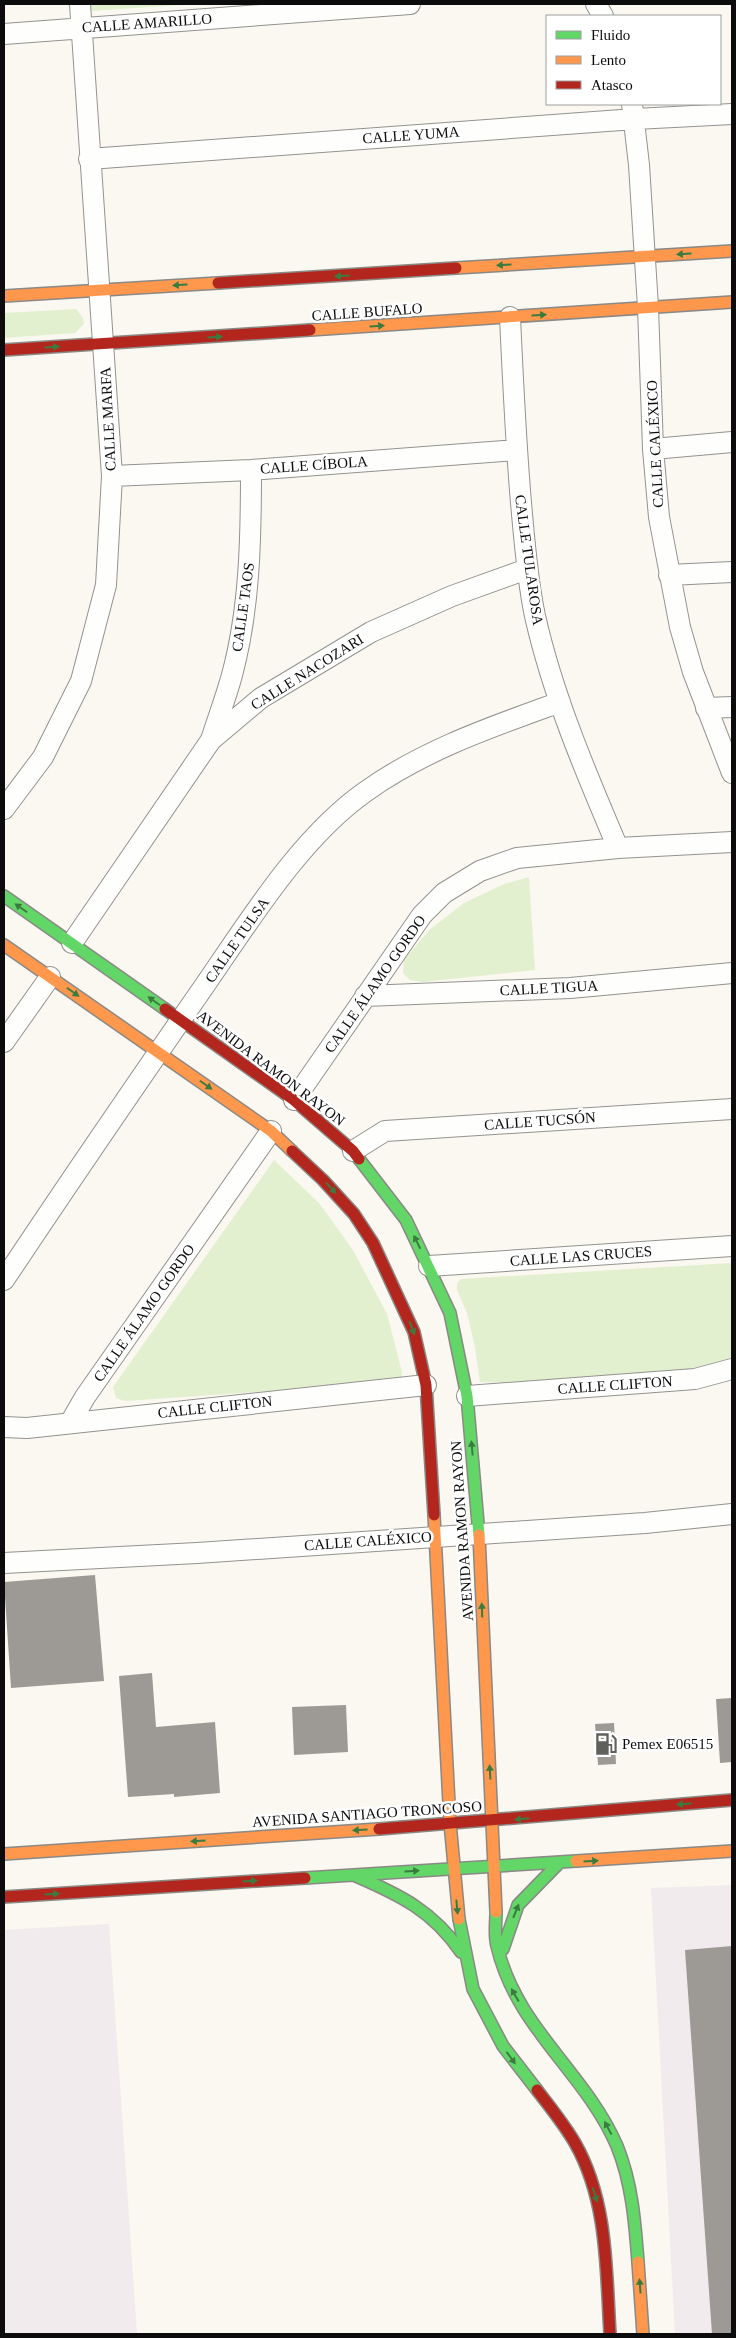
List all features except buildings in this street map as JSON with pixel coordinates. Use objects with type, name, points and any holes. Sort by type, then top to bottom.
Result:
[{"type":"main road","points":[[4,296],[732,251]]},
{"type":"main road","name":"CALLE BUFALO","points":[[4,350],[103,345],[732,302]]},
{"type":"main road","name":"AVENIDA RAMON RAYON","points":[[4,896],[294,1100],[353,1151],[406,1220],[450,1313],[467,1396],[479,1533],[495,1865],[496,1944],[508,1983],[523,2009],[548,2046],[575,2077],[602,2118],[617,2147],[633,2200],[643,2334]]},
{"type":"main road","name":"AVENIDA RAMON RAYON","points":[[4,945],[271,1131],[324,1180],[354,1214],[373,1242],[414,1332],[426,1385],[436,1536],[450,1823],[459,1922],[466,1959],[473,1989],[502,2046],[561,2122],[575,2143],[588,2174],[598,2204],[604,2238],[610,2334]]},
{"type":"main road","name":"AVENIDA SANTIAGO TRONCOSO","points":[[4,1854],[492,1821],[732,1800]]},
{"type":"main road","points":[[4,1897],[732,1851]]},
{"type":"main road","points":[[500,1958],[518,1905],[559,1863]]},
{"type":"main road","points":[[353,1875],[403,1897],[422,1909],[443,1927],[466,1959]]},
{"type":"street","name":"CALLE MARFA","points":[[4,809],[43,757],[81,681],[106,585],[112,476],[89,159],[80,4]]},
{"type":"street","name":"CALLE AMARILLO","points":[[4,34],[410,4]]},
{"type":"street","points":[[596,4],[602,15]]},
{"type":"street","name":"CALLE YUMA","points":[[89,159],[633,111],[732,114]]},
{"type":"street","name":"CALLE CALÉXICO","points":[[633,111],[645,256],[659,517],[680,626],[706,708],[732,773]]},
{"type":"street","name":"CALLE TULAROSA","points":[[510,317],[516,450],[527,568],[535,615],[547,663],[560,702],[618,848]]},
{"type":"street","points":[[654,449],[732,442]]},
{"type":"street","name":"CALLE CÍBOLA","points":[[112,476],[251,470],[516,450]]},
{"type":"street","name":"CALLE TAOS","points":[[211,740],[233,673],[243,613],[251,549],[251,470]]},
{"type":"street","name":"CALLE NACOZARI","points":[[72,944],[211,740],[261,698],[371,632],[452,596],[527,568]]},
{"type":"street","points":[[669,575],[732,572]]},
{"type":"street","name":"CALLE TULSA","points":[[4,1280],[158,1051],[260,906],[310,841],[364,792],[419,759],[489,728],[560,702]]},
{"type":"street","points":[[706,708],[732,707]]},
{"type":"street","name":"CALLE ÁLAMO GORDO","points":[[294,1100],[422,915],[444,893],[480,872],[517,858],[618,848],[732,842]]},
{"type":"street","name":"CALLE TIGUA","points":[[365,996],[570,988],[732,973]]},
{"type":"street","points":[[4,1042],[50,977]]},
{"type":"street","name":"CALLE TUCSÓN","points":[[353,1151],[386,1131],[732,1109]]},
{"type":"street","name":"CALLE ÁLAMO GORDO","points":[[70,1423],[271,1131]]},
{"type":"street","name":"CALLE LAS CRUCES","points":[[429,1266],[732,1246]]},
{"type":"street","name":"CALLE CLIFTON","points":[[467,1396],[695,1379],[732,1369]]},
{"type":"street","name":"CALLE CLIFTON","points":[[4,1427],[27,1428],[426,1385]]},
{"type":"street","name":"CALLE CALÉXICO","points":[[4,1563],[197,1553],[645,1523],[732,1514]]},
{"type":"shaded area","points":[[732,1885],[732,2334],[675,2334],[651,1888]]},
{"type":"shaded area","points":[[109,1924],[137,2334],[4,2334],[4,1930]]},
{"type":"green space","points":[[90,4],[195,4],[90,11]]},
{"type":"green space","points":[[76,309],[83,318],[84,324],[75,333],[4,338],[4,313]]},
{"type":"green space","points":[[529,877],[535,970],[423,982],[410,980],[403,973],[404,960],[429,930],[464,903],[504,884]]},
{"type":"green space","points":[[274,1160],[319,1203],[353,1250],[387,1314],[402,1372],[402,1382],[125,1401],[116,1398],[113,1387]]},
{"type":"green space","points":[[732,1263],[732,1357],[707,1367],[523,1383],[480,1382],[475,1347],[467,1313],[457,1290],[457,1283],[461,1279]]},
{"type":"traffic: fast","points":[[4,896],[165,1009]]},
{"type":"traffic: fast","points":[[359,1159],[406,1220],[450,1313],[467,1396],[479,1535]]},
{"type":"traffic: fast","points":[[305,1878],[576,1861]]},
{"type":"traffic: fast","points":[[503,1949],[518,1905],[559,1863]]},
{"type":"traffic: fast","points":[[356,1876],[387,1890],[427,1915],[439,1925],[461,1952]]},
{"type":"traffic: fast","points":[[496,1912],[495,1934],[497,1946],[506,1975],[519,2001],[535,2026],[587,2095],[617,2146],[629,2188],[638,2262]]},
{"type":"traffic: fast","points":[[459,1919],[473,1989],[503,2046],[537,2090]]},
{"type":"traffic: slow","points":[[456,268],[732,251]]},
{"type":"traffic: slow","points":[[4,296],[218,283]]},
{"type":"traffic: slow","points":[[310,330],[732,302]]},
{"type":"traffic: slow","points":[[4,945],[271,1131],[292,1151]]},
{"type":"traffic: slow","points":[[434,1515],[450,1823],[459,1919]]},
{"type":"traffic: slow","points":[[479,1535],[496,1912]]},
{"type":"traffic: slow","points":[[4,1854],[379,1829]]},
{"type":"traffic: slow","points":[[576,1861],[732,1851]]},
{"type":"traffic: slow","points":[[638,2262],[643,2334]]},
{"type":"traffic: jam","points":[[218,283],[456,268]]},
{"type":"traffic: jam","points":[[4,350],[310,330]]},
{"type":"traffic: jam","points":[[165,1009],[294,1100],[353,1151],[359,1159]]},
{"type":"traffic: jam","points":[[292,1151],[323,1180],[354,1214],[373,1243],[414,1332],[426,1385],[434,1515]]},
{"type":"traffic: jam","points":[[379,1829],[732,1800]]},
{"type":"traffic: jam","points":[[4,1897],[305,1878]]},
{"type":"traffic: jam","points":[[537,2090],[562,2122],[575,2143],[586,2165],[594,2188],[600,2212],[606,2261],[610,2334]]},
{"type":"place","name":"Pemex E06515","points":[[606,1744]]}]
